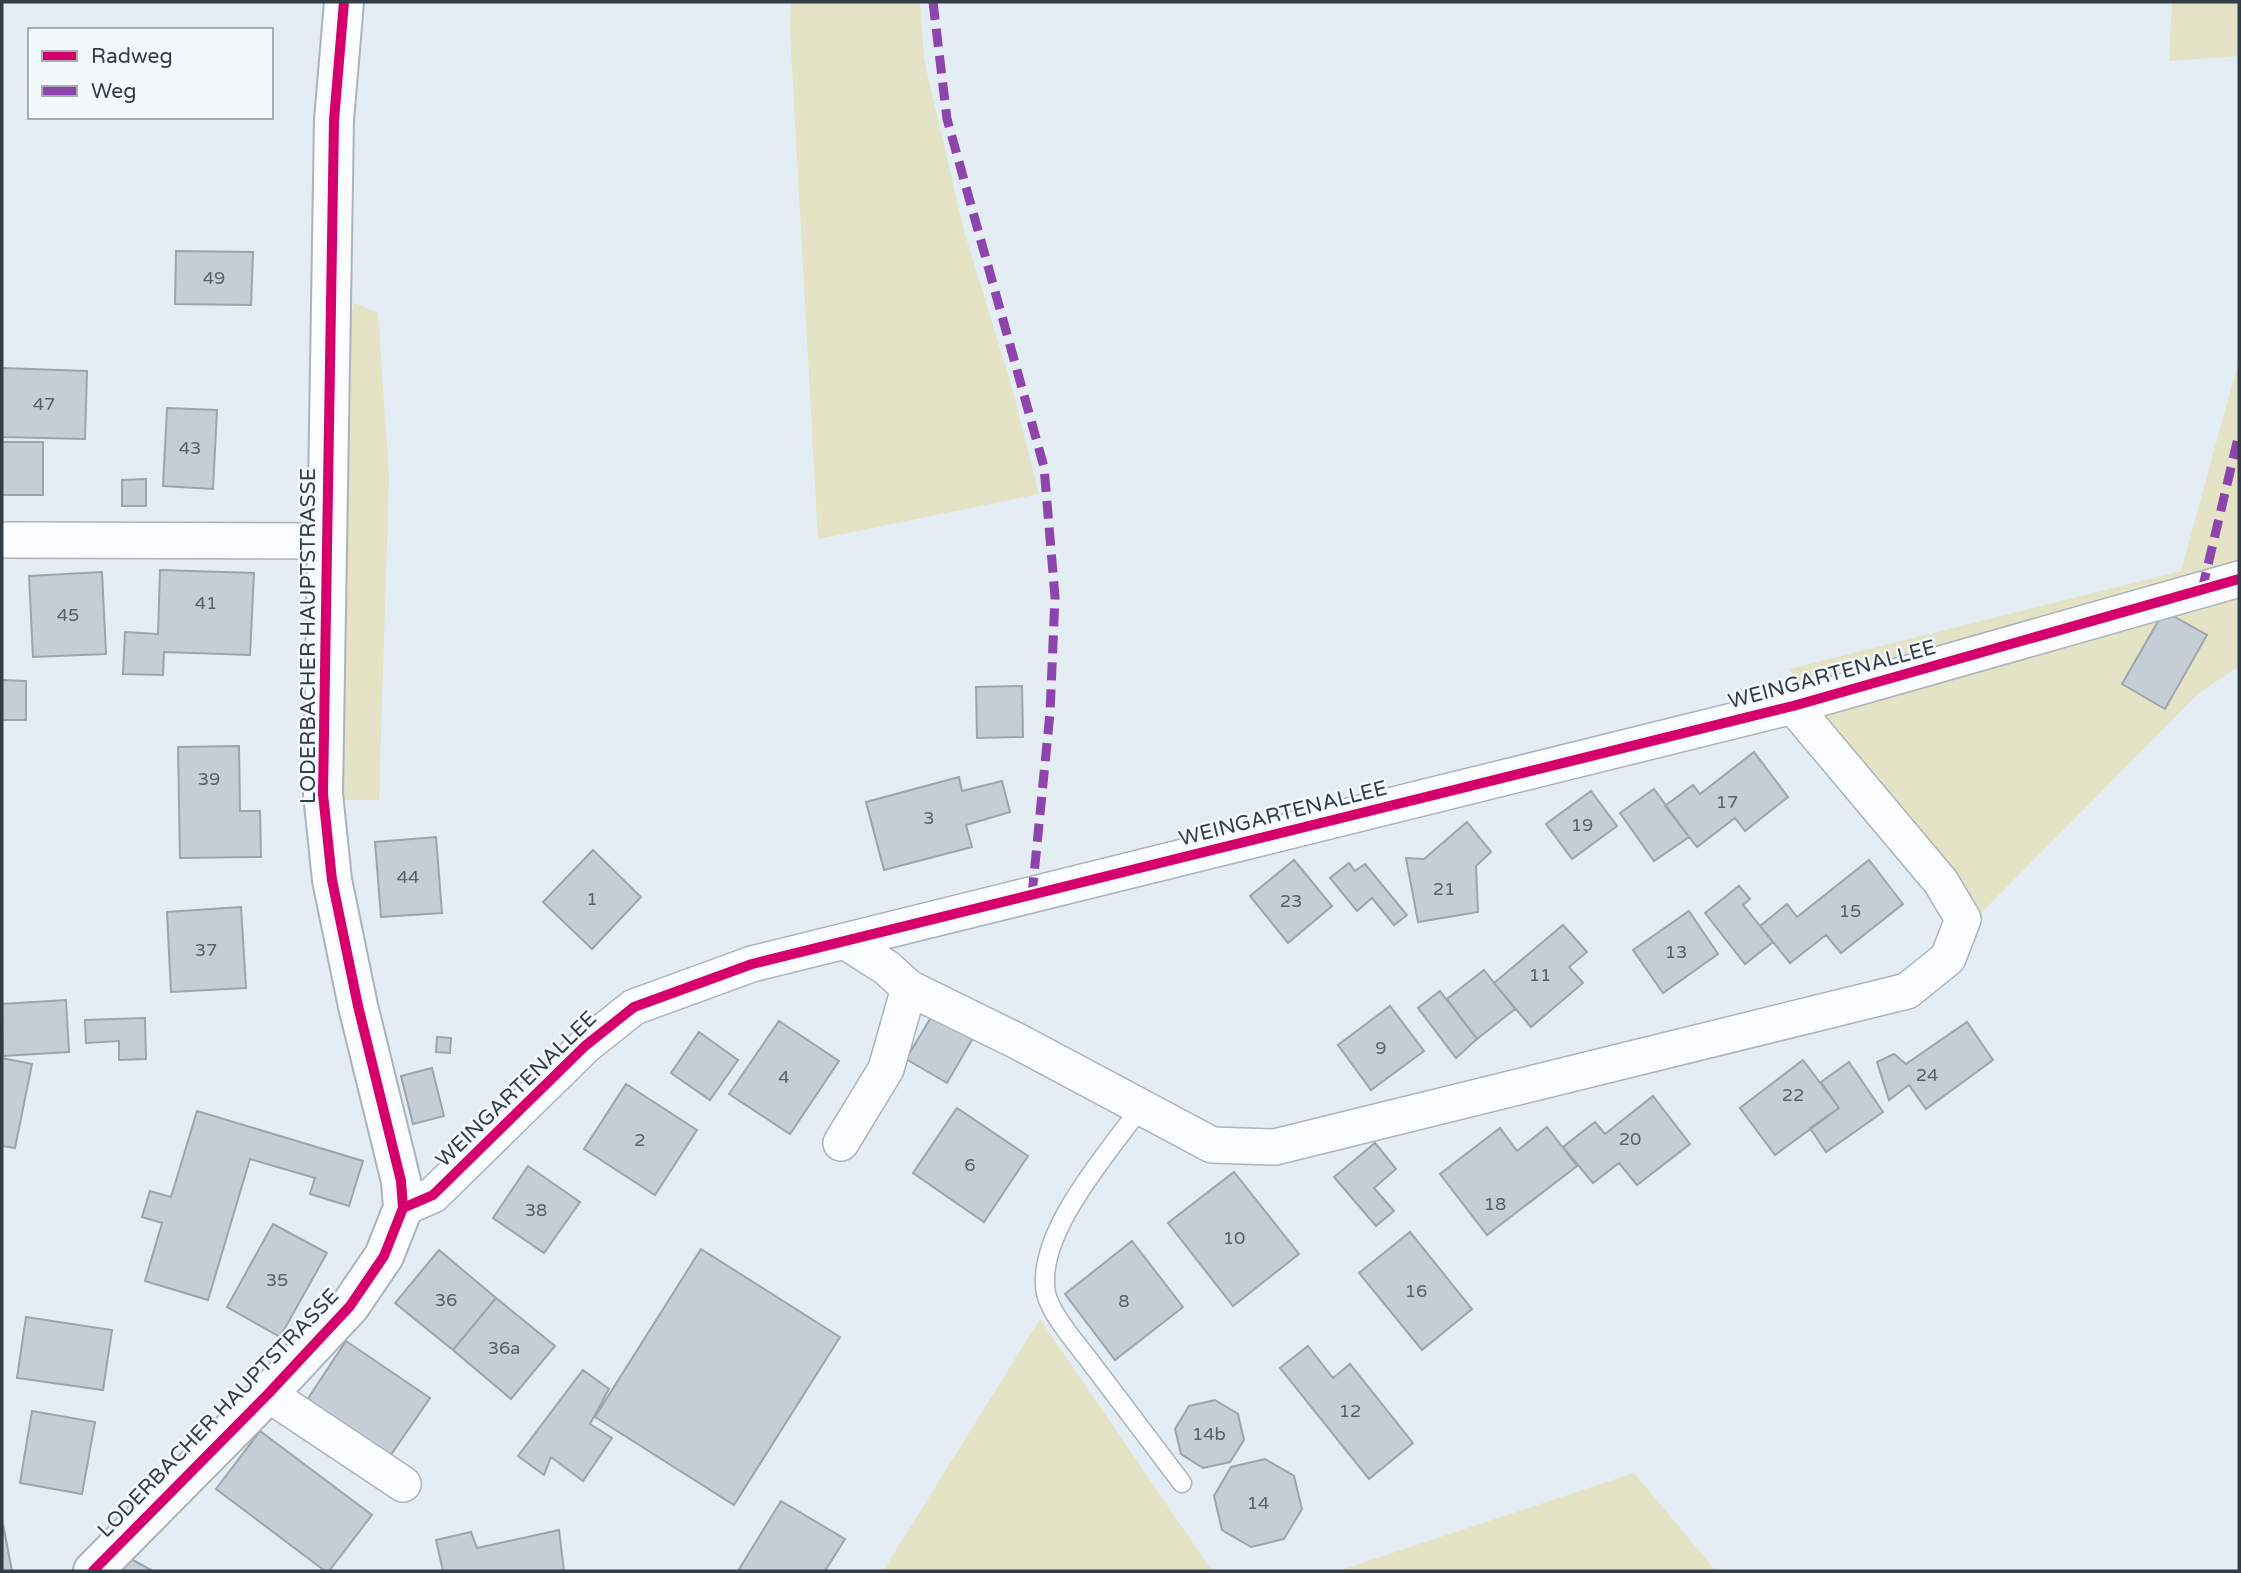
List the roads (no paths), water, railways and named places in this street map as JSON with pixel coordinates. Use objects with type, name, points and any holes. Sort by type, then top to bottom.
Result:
[{"type":"street","name":"LODERBACHER HAUPTSTRASSE","points":[[93,1571],[268,1394],[350,1306],[384,1256],[403,1208],[401,1181],[358,1006],[332,880],[323,794],[334,120],[344,2]]},
{"type":"street","name":"LODERBACHER HAUPTSTRASSE","points":[[7,540],[327,541]]},
{"type":"street","name":"WEINGARTENALLEE","points":[[403,1208],[433,1195],[585,1046],[634,1007],[752,964],[1793,706],[2239,579]]},
{"type":"street","name":"WEINGARTENALLEE","points":[[845,941],[887,968],[909,988],[1017,1041],[1212,1145],[1275,1147],[1907,991],[1948,958],[1963,919],[1941,881],[1793,706]]},
{"type":"street","points":[[841,1143],[886,1069],[909,988]]},
{"type":"street","name":"LODERBACHER HAUPTSTRASSE","points":[[268,1394],[402,1484]]},
{"type":"lane","points":[[1140,1107],[1070,1206],[1055,1236],[1047,1264],[1046,1294],[1067,1331],[1182,1483]]}]
